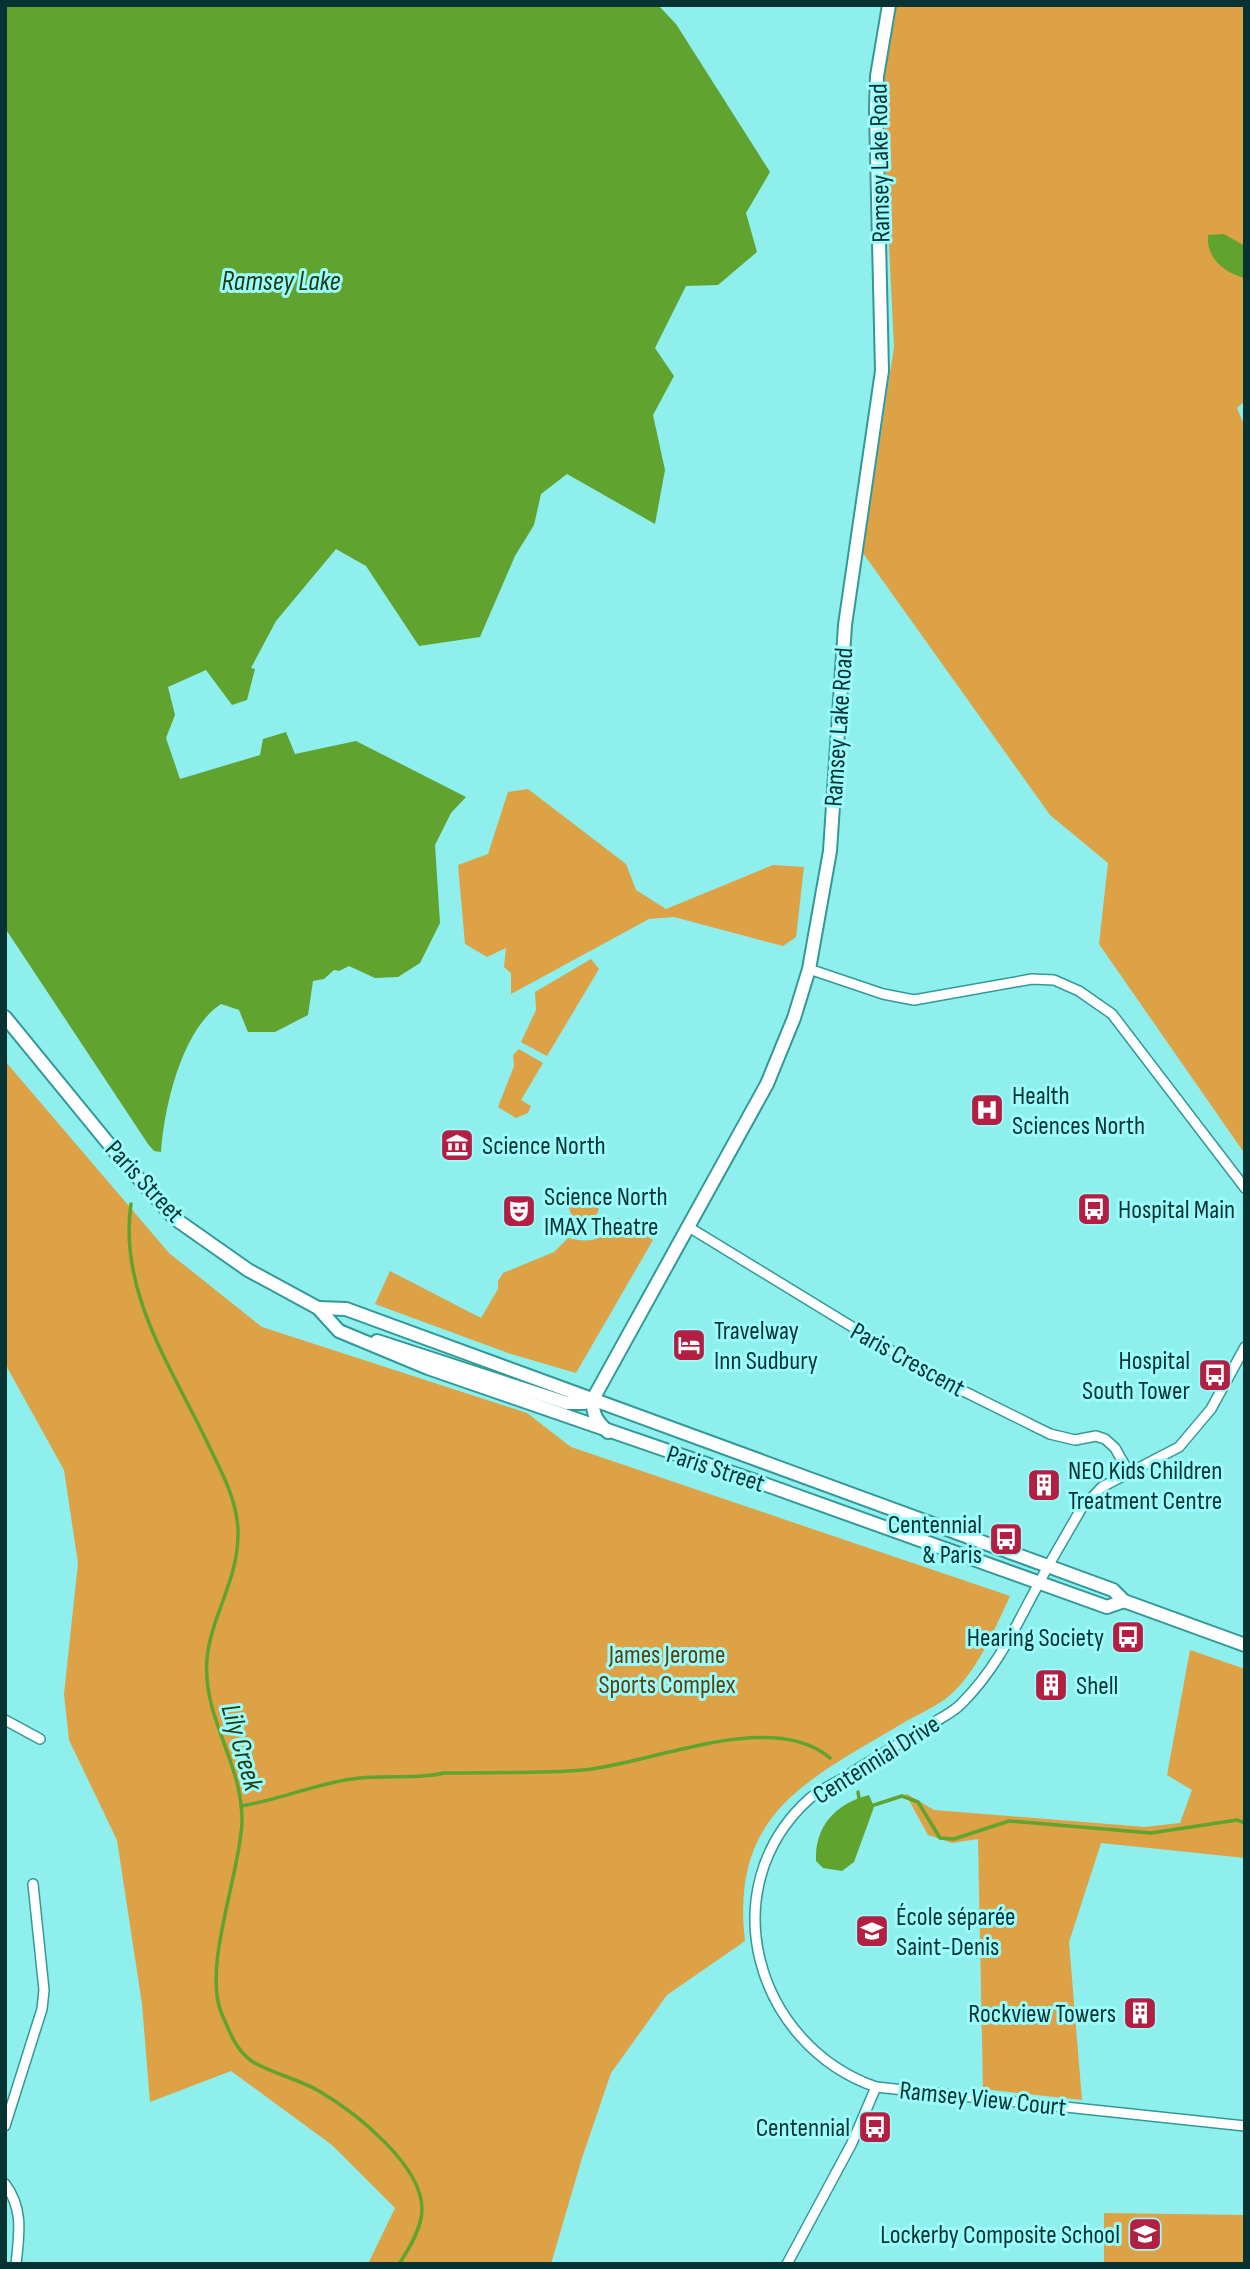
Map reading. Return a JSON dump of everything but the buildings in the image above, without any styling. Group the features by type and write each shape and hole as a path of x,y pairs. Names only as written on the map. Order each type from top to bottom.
{"main road":[{"name":"Ramsey Lake Road","path":"593,1399 767,1084 794,1018 809,969 830,851 845,625 882,371 876,110 877,76 888,5"},
{"name":"Paris Street","path":"5,1017 117,1154 174,1218 248,1270 318,1308 339,1331 407,1361 608,1432 764,1483 1107,1607 1124,1601"},
{"name":"Paris Street","path":"318,1308 346,1309 1113,1590 1124,1601 1245,1645"},
{"path":"339,1331 567,1403 584,1404 593,1399"},
{"path":"593,1399 592,1410 596,1420 608,1432"}],"street":[{"path":"809,969 883,994 914,1000 1032,979 1054,981 1079,991 1112,1014 1245,1188"},
{"name":"Paris Crescent","path":"687,1226 931,1376 1050,1434 1075,1440 1096,1436 1105,1440 1115,1448 1128,1471"},
{"path":"1048,1566 1081,1509 1102,1488 1128,1471 1159,1459 1179,1447 1193,1433 1211,1409 1245,1347"},
{"name":"Centennial Drive","path":"876,2087 837,2068 792,2027 774,1998 761,1972 755,1943 754,1910 761,1879 773,1847 810,1799 960,1707 992,1672 1048,1566"},
{"path":"5,1720 40,1739"},
{"path":"5,2126 42,2009 44,1990 33,1884"},
{"name":"Ramsey View Court","path":"787,2264 852,2143 876,2087 1245,2126"},
{"path":"5,2184 13,2194 20,2215 16,2264"}],"green space":[{"path":"896,5 1245,5 1245,401 1237,408 1245,427 1245,1154 1099,944 1108,863 1050,815 863,553 894,347 885,163 885,55"},
{"path":"528,789 626,864 636,890 666,909 773,865 804,867 796,937 783,946 674,917 649,919 511,994 511,973 504,967 506,948 487,957 465,944 458,865 488,854 508,792"},
{"path":"591,959 599,969 547,1056 521,1042 536,1010 535,992"},
{"path":"519,1049 543,1063 521,1100 531,1106 528,1113 516,1118 498,1107 514,1066 513,1055"},
{"name":"James Jerome Sports Complex","path":"5,1061 169,1253 262,1327 527,1413 571,1447 1010,1596 977,1662 949,1696 807,1783 783,1805 763,1830 750,1861 744,1897 745,1941 667,1995 611,2073 582,2158 551,2264 368,2264 395,2208 332,2145 231,2071 150,2102 142,2004 117,1840 69,1740 64,1694 78,1563 64,1470 5,1359"},
{"path":"584,1191 595,1195 599,1206 595,1217 584,1221 573,1217 569,1206 573,1195"},
{"path":"618,1218 653,1240 576,1373 511,1354 375,1304 390,1271 481,1318 498,1289 498,1281 503,1273 554,1252 568,1238 591,1240 603,1236"},
{"path":"1190,1650 1245,1669 1245,1858 1101,1843 1069,1942 1082,2100 983,2089 978,1839 952,1843 928,1835 905,1793 934,1810 1145,1827 1180,1823 1192,1790 1167,1775"},
{"path":"1104,2213 1245,2215 1245,2264 1104,2264"}],"water":[{"name":"Ramsey Lake","path":"5,5 658,5 676,24 770,172 746,213 757,252 718,285 686,286 655,348 674,376 653,415 665,470 655,524 567,474 541,494 534,525 515,556 480,637 419,646 366,566 336,549 276,621 251,668 255,669 247,700 232,705 206,670 168,687 175,715 166,738 180,779 260,755 263,739 286,732 295,754 356,741 466,797 451,813 435,845 440,923 420,963 398,977 375,978 349,966 339,971 334,970 324,979 313,981 308,1015 275,1032 248,1032 239,1010 221,1004 207,1016 196,1031 177,1070 166,1113 161,1152 154,1151 148,1144 5,928"},
{"path":"1224,234 1245,246 1245,278 1224,268 1210,251 1208,235"},
{"path":"869,1795 874,1807 854,1862 842,1871 823,1868 816,1861 816,1849 823,1827 837,1810"}],"waterway":[{"name":"Lily Creek","path":"131,1204 129,1237 140,1299 165,1359 224,1477 237,1520 234,1565 214,1627 207,1659 210,1701 236,1780 241,1800 242,1822 216,1970 221,2012 233,2039 253,2062 334,2100 384,2141 399,2158 419,2192 422,2209 417,2231 399,2264"},
{"path":"241,1806 352,1779 444,1773 583,1770 745,1738 777,1738 806,1744 830,1758"},
{"path":"858,1792 859,1798"},
{"path":"874,1805 902,1796 918,1802 940,1838 954,1839 1009,1821 1151,1833 1237,1820 1245,1823"}],"place":[{"name":"Health Sciences North","path":"987,1110"},
{"name":"Science North","path":"457,1145"},
{"name":"Hospital Main","path":"1094,1209"},
{"name":"Science North IMAX Theatre","path":"519,1211"},
{"name":"Travelway Inn Sudbury","path":"689,1345"},
{"name":"Hospital South Tower","path":"1215,1375"},
{"name":"NEO Kids Children Treatment Centre","path":"1044,1485"},
{"name":"Centennial & Paris","path":"1006,1539"},
{"name":"Hearing Society","path":"1128,1637"},
{"name":"Shell","path":"1051,1685"},
{"name":"École séparée Saint-Denis","path":"872,1931"},
{"name":"Rockview Towers","path":"1140,2013"},
{"name":"Centennial","path":"875,2127"},
{"name":"Lockerby Composite School","path":"1145,2234"}]}
